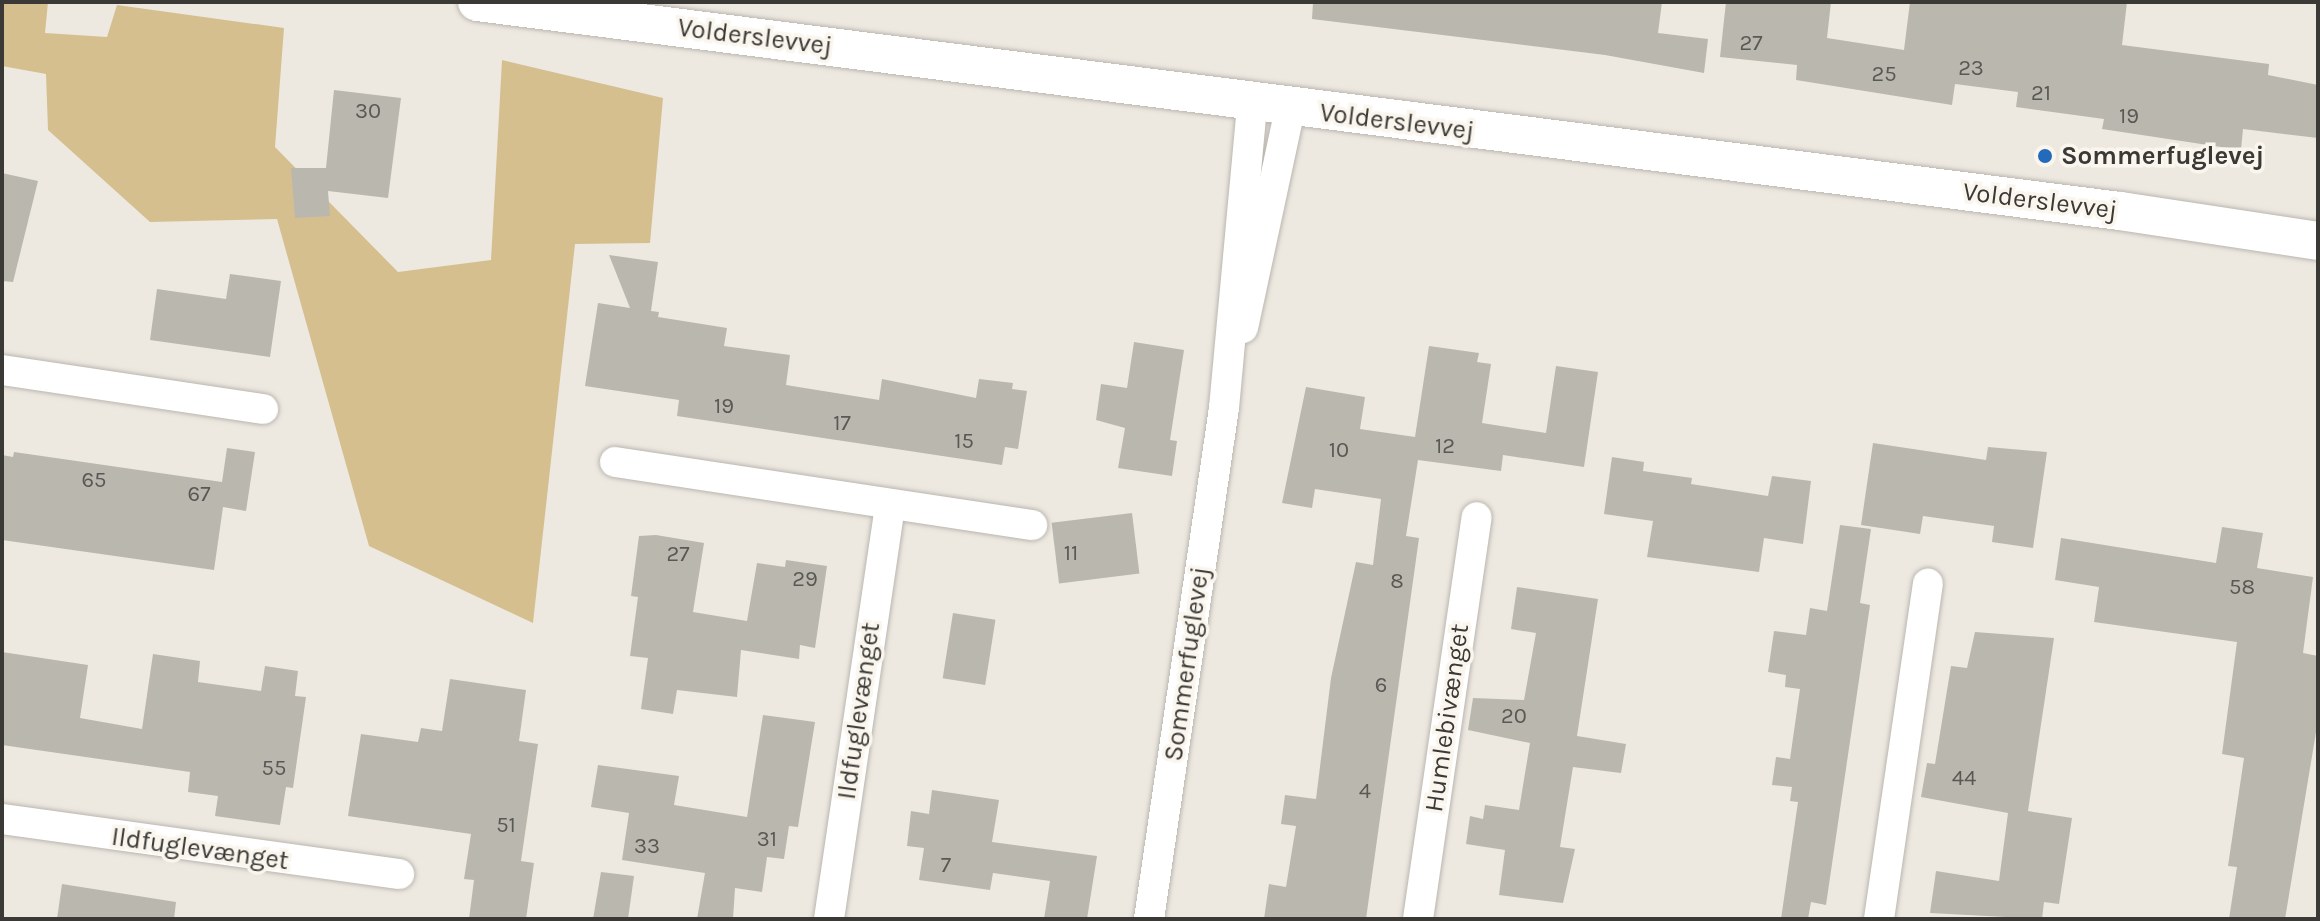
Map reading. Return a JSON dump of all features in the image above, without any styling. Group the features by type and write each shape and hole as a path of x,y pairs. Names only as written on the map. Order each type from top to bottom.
{"street":[{"name":"Volderslevvej","path":"477,2 1290,109 2120,211 2318,241"},
{"name":"Sommerfuglevej","path":"1149,919 1224,408 1252,104"},
{"name":"Sommerfuglevej","path":"1224,408 1263,247 1290,109"},
{"path":"2,370 263,409"},
{"path":"615,462 1032,525"},
{"name":"Ildfuglevænget","path":"829,919 890,504"},
{"name":"Humlebivænget","path":"1418,919 1477,517"},
{"path":"1879,919 1928,584"},
{"name":"Ildfuglevænget","path":"2,819 399,874"}],"shaded area":[{"path":"2,2 48,2 45,33 107,37 117,5 284,28 275,147 398,272 491,260 502,60 663,98 650,243 575,244 533,623 369,546 277,219 150,222 48,130 46,74 2,66"}],"building":[{"path":"1313,2 1662,2 1658,33 1708,39 1704,73 1605,55 1312,19"},
{"path":"1726,2 1831,2 1827,38 1904,50 1910,2 2127,2 2122,45 2269,64 2268,75 2318,85 2318,138 2243,129 2241,150 2102,129 2104,119 2016,107 2018,92 1955,84 1952,105 1796,80 1797,65 1720,57"},
{"path":"334,90 401,98 388,198 328,191 330,216 295,218 291,168 326,168"},
{"path":"2,173 38,181 13,282 2,281"},
{"path":"609,255 658,262 651,311 659,312 658,317 727,328 724,346 790,355 786,385 879,400 882,379 976,398 979,379 1013,383 1012,389 1027,391 1018,449 1005,447 1002,465 677,416 679,400 585,386 598,303 630,308"},
{"path":"230,274 281,281 270,357 150,340 157,289 226,299"},
{"path":"1134,342 1184,350 1170,440 1177,441 1172,476 1118,468 1125,428 1096,420 1101,384 1127,388"},
{"path":"1429,346 1479,353 1477,362 1491,364 1482,423 1546,433 1556,366 1598,372 1584,467 1503,455 1501,471 1418,460 1406,536 1419,538 1366,919 1264,919 1269,884 1286,887 1296,826 1281,824 1285,795 1316,799 1331,678 1356,562 1373,565 1381,499 1315,489 1312,508 1282,503 1306,387 1365,397 1360,429 1415,437"},
{"path":"1873,443 1986,460 1988,447 2047,452 2033,548 1992,542 1994,526 1923,516 1920,534 1861,525"},
{"path":"227,448 255,452 246,511 223,507 214,570 2,540 2,455 13,457 14,452 222,482"},
{"path":"1612,457 1644,462 1643,471 1692,478 1691,484 1768,496 1772,476 1811,481 1803,544 1764,538 1759,572 1647,557 1653,521 1604,514"},
{"path":"1132,513 1139,574 1059,583 1052,523"},
{"path":"1840,525 1871,529 1860,603 1870,605 1826,905 1811,902 1808,919 1781,919 1798,802 1790,801 1792,787 1772,785 1776,757 1790,759 1800,689 1785,687 1786,675 1768,672 1774,631 1806,635 1810,608 1827,611"},
{"path":"2222,527 2263,533 2257,568 2313,577 2303,653 2318,656 2318,720 2285,919 2229,919 2237,867 2228,866 2244,758 2222,754 2237,642 2094,622 2099,587 2055,580 2061,538 2216,563"},
{"path":"656,535 704,543 693,612 747,621 757,563 785,567 786,560 827,566 815,648 800,645 799,659 741,650 737,697 677,690 673,714 641,709 648,658 630,656 638,597 631,596 639,536"},
{"path":"1517,587 1598,599 1577,736 1626,744 1621,773 1573,767 1560,847 1575,849 1563,903 1499,895 1505,850 1466,844 1470,816 1483,819 1485,805 1519,810 1530,743 1468,730 1473,698 1524,700 1536,633 1511,629"},
{"path":"953,613 995,620 985,685 943,678"},
{"path":"1975,632 2054,638 2028,811 2072,818 2059,904 2044,902 2042,919 1930,913 1936,871 1999,881 2008,813 1921,797 1927,763 1935,764 1951,666 1967,668"},
{"path":"2,652 88,665 80,718 142,729 153,654 200,661 198,682 261,691 265,666 298,671 295,696 306,697 293,788 286,787 280,825 215,816 218,796 188,792 190,772 2,745"},
{"path":"450,679 526,690 519,741 538,744 521,861 534,863 526,919 469,919 474,880 464,879 471,834 348,816 361,734 418,742 421,728 442,731"},
{"path":"763,715 815,722 798,827 789,826 784,859 767,857 762,892 735,888 733,919 697,919 705,873 622,860 629,813 591,807 598,765 679,776 674,805 747,817"},
{"path":"932,790 999,800 992,842 1097,856 1087,919 1044,919 1050,881 993,873 990,890 919,880 924,848 907,846 911,811 929,814"},
{"path":"601,872 634,876 628,919 593,919"},
{"path":"62,884 176,902 174,919 57,919"}],"place":[{"name":"Sommerfuglevej","path":"2045,156"}]}
